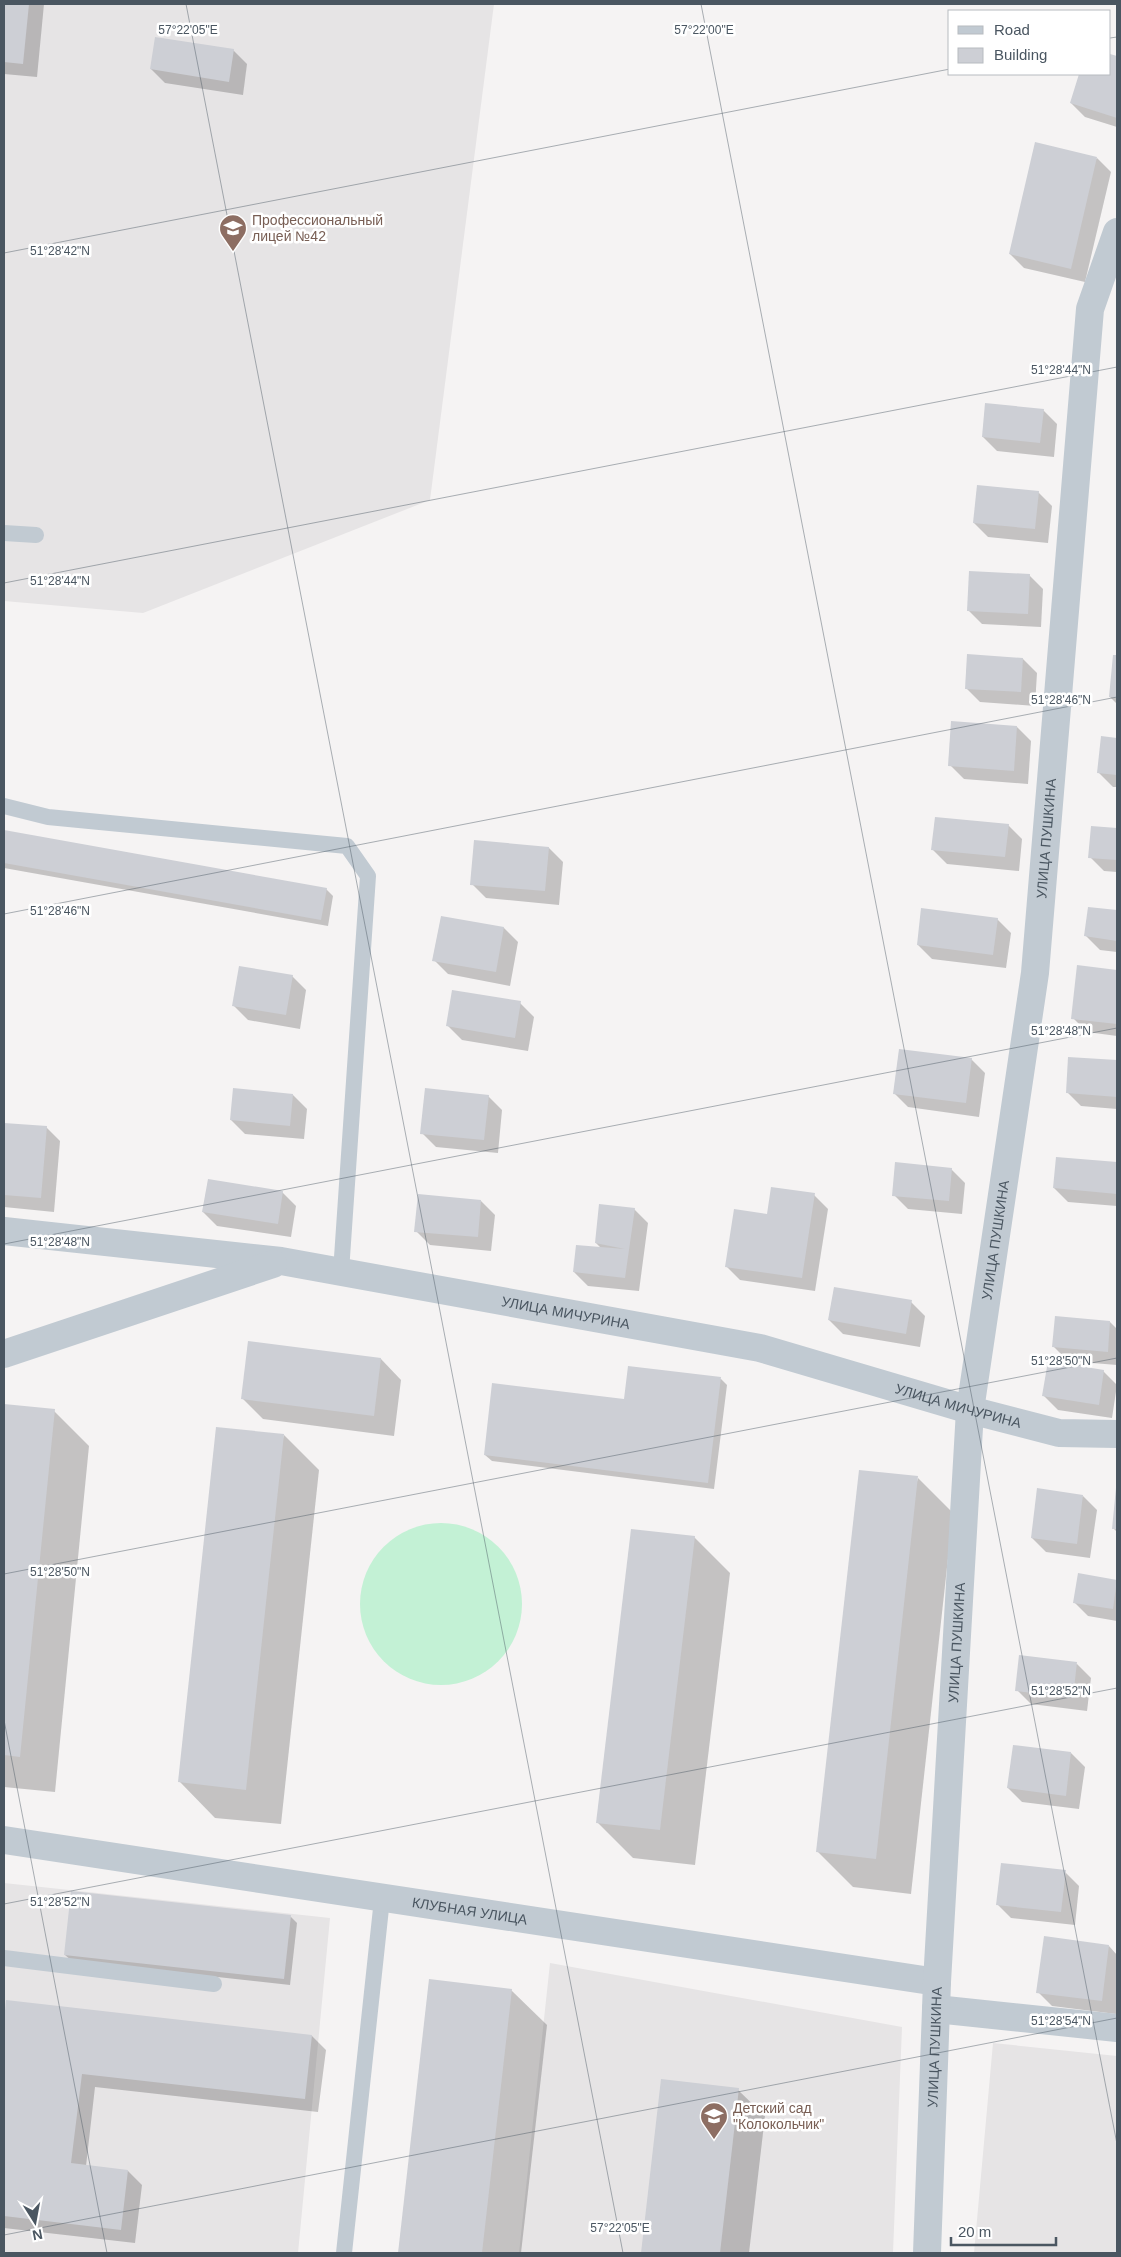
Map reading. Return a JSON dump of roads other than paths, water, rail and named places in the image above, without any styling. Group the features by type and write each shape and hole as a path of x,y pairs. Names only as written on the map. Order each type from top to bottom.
{"street":[{"name":"УЛИЦА ПУШКИНА","path":"927,2253 936,1995 970,1410 1035,973 1090,309 1117,232"},
{"name":"УЛИЦА МИЧУРИНА","path":"4,1231 281,1261 760,1348 970,1410 1059,1433 1117,1434"},
{"path":"4,1354 281,1261"},
{"name":"КЛУБНАЯ УЛИЦА","path":"4,1840 382,1899 1117,2028"}],"lane":[{"path":"4,533 36,535"},
{"path":"4,806 48,818 347,846 368,876 341,1272"},
{"path":"344,2253 382,1899"},
{"path":"4,1958 214,1984"}],"place":[{"name":"Профессиональный лицей №42","path":"233,252"},
{"name":"Детский сад \"Колокольчик\"","path":"714,2140"}]}
